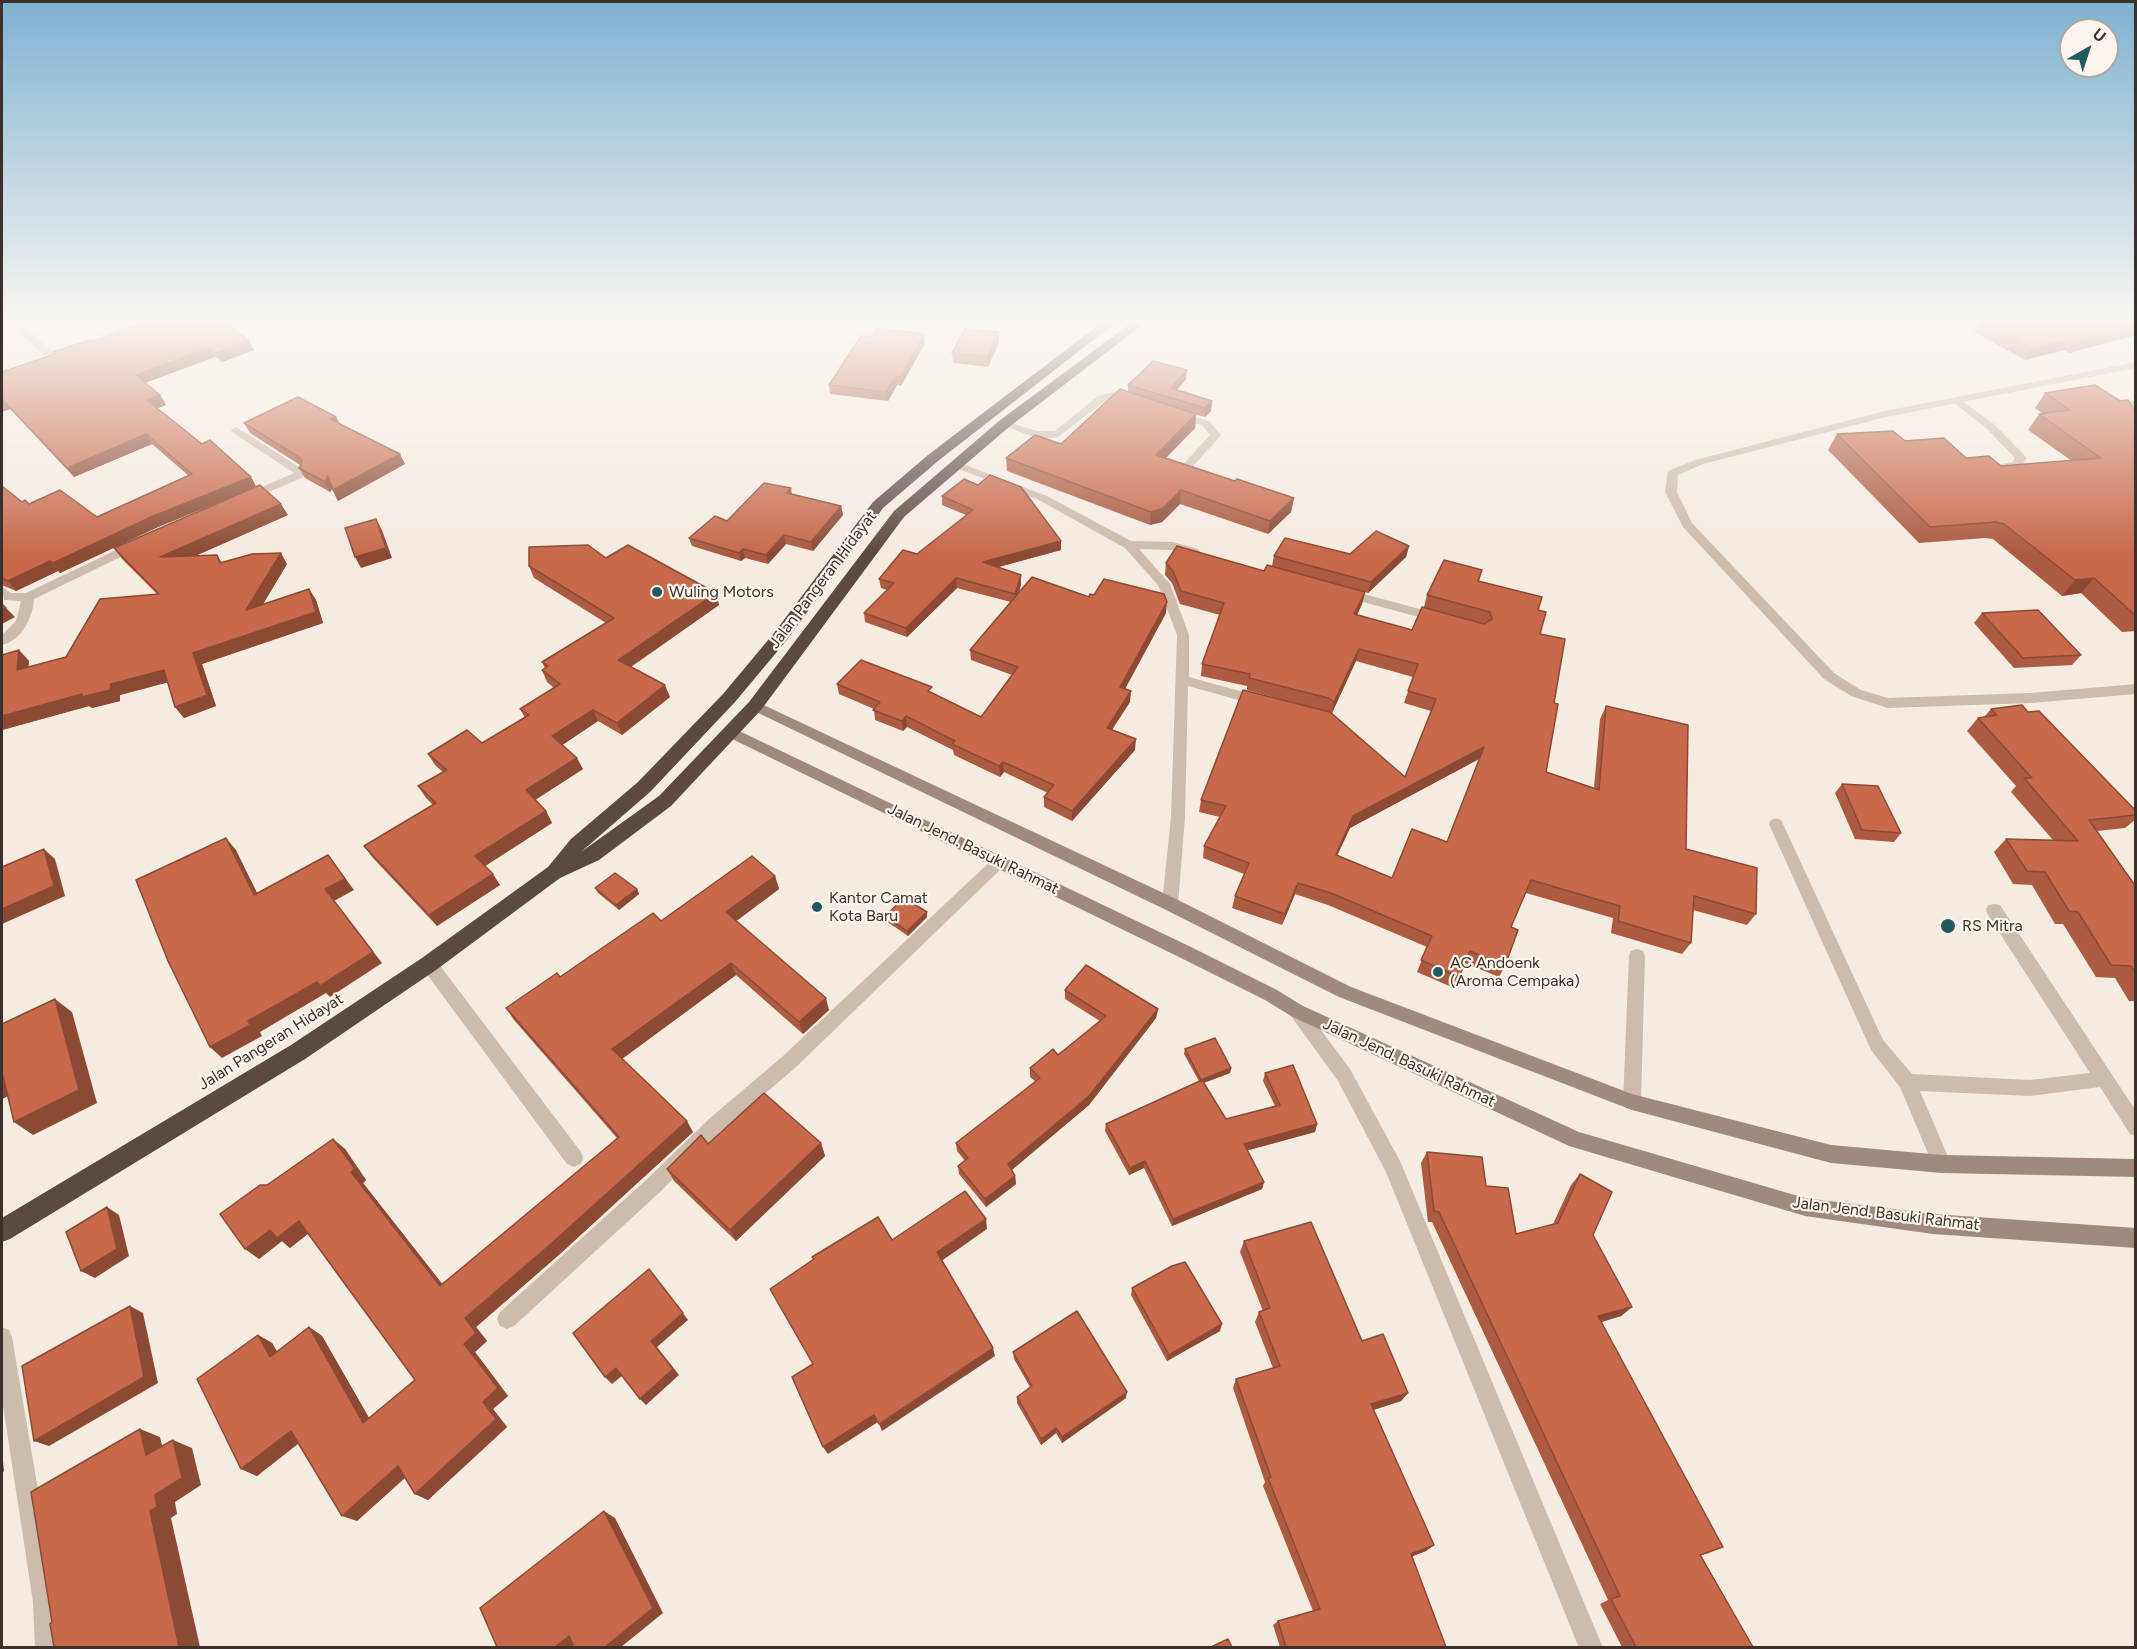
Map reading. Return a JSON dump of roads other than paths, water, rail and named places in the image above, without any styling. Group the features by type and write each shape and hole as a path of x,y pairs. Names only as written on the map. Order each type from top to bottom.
{"highway":[{"name":"Jalan Pangeran Hidayat","path":"554,873 577,844 644,788 729,698 780,637 878,505 933,458 1009,400"},
{"name":"Jalan Pangeran Hidayat","path":"2,1231 298,1052 429,964 554,873 592,855 665,801 755,706 900,514 955,464 1036,400"},
{"path":"729,698 755,706"},
{"path":"705,724 731,732"}],"main road":[{"name":"Jalan Jend. Basuki Rahmat","path":"755,706 1170,904 1345,992 1632,1102 1831,1154 1942,1164 2136,1168"},
{"name":"Jalan Jend. Basuki Rahmat","path":"731,732 1207,962 1271,994 1298,1011 1576,1140 1805,1207 1934,1224 2136,1238"}],"street":[{"path":"1004,424 1044,436 1052,436 1058,434 1102,400"},
{"path":"1129,400 1145,405"},
{"path":"2000,467 2016,465 2021,458 1991,427 1957,400 1885,414 1699,462 1672,473 1671,492 1688,524 1829,676 1856,693 1888,703 2031,698 2136,689"},
{"path":"2136,403 2130,404 2121,412 2136,434"},
{"path":"1166,411 1208,424 1216,435 1185,469"},
{"path":"236,430 300,472 298,476 236,502"},
{"path":"955,464 1043,498 1129,545 1164,584 1183,635 1178,817 1170,904"},
{"path":"2,591 8,597 28,597 142,542"},
{"path":"1129,545 1173,546 1207,555"},
{"path":"1332,590 1446,621"},
{"path":"2,641 21,625 28,609 28,597"},
{"path":"1182,680 1270,703"},
{"path":"1776,824 1876,1045 1907,1082 1942,1164"},
{"path":"507,1319 654,1186 715,1125 789,1062 999,862"},
{"path":"1995,910 2136,1128"},
{"path":"1632,1102 1637,956"},
{"path":"429,964 574,1158"},
{"path":"1298,1011 1344,1075 1393,1167 1590,1647"},
{"path":"1907,1082 2030,1088 2103,1079"},
{"path":"2,1337 45,1602 47,1647"}],"place":[{"name":"Wuling Motors","path":"657,592"},
{"name":"Kantor Camat Kota Baru","path":"817,907"},
{"name":"RS Mitra","path":"1948,926"},
{"name":"AC Andoenk (Aroma Cempaka)","path":"1438,972"}]}
